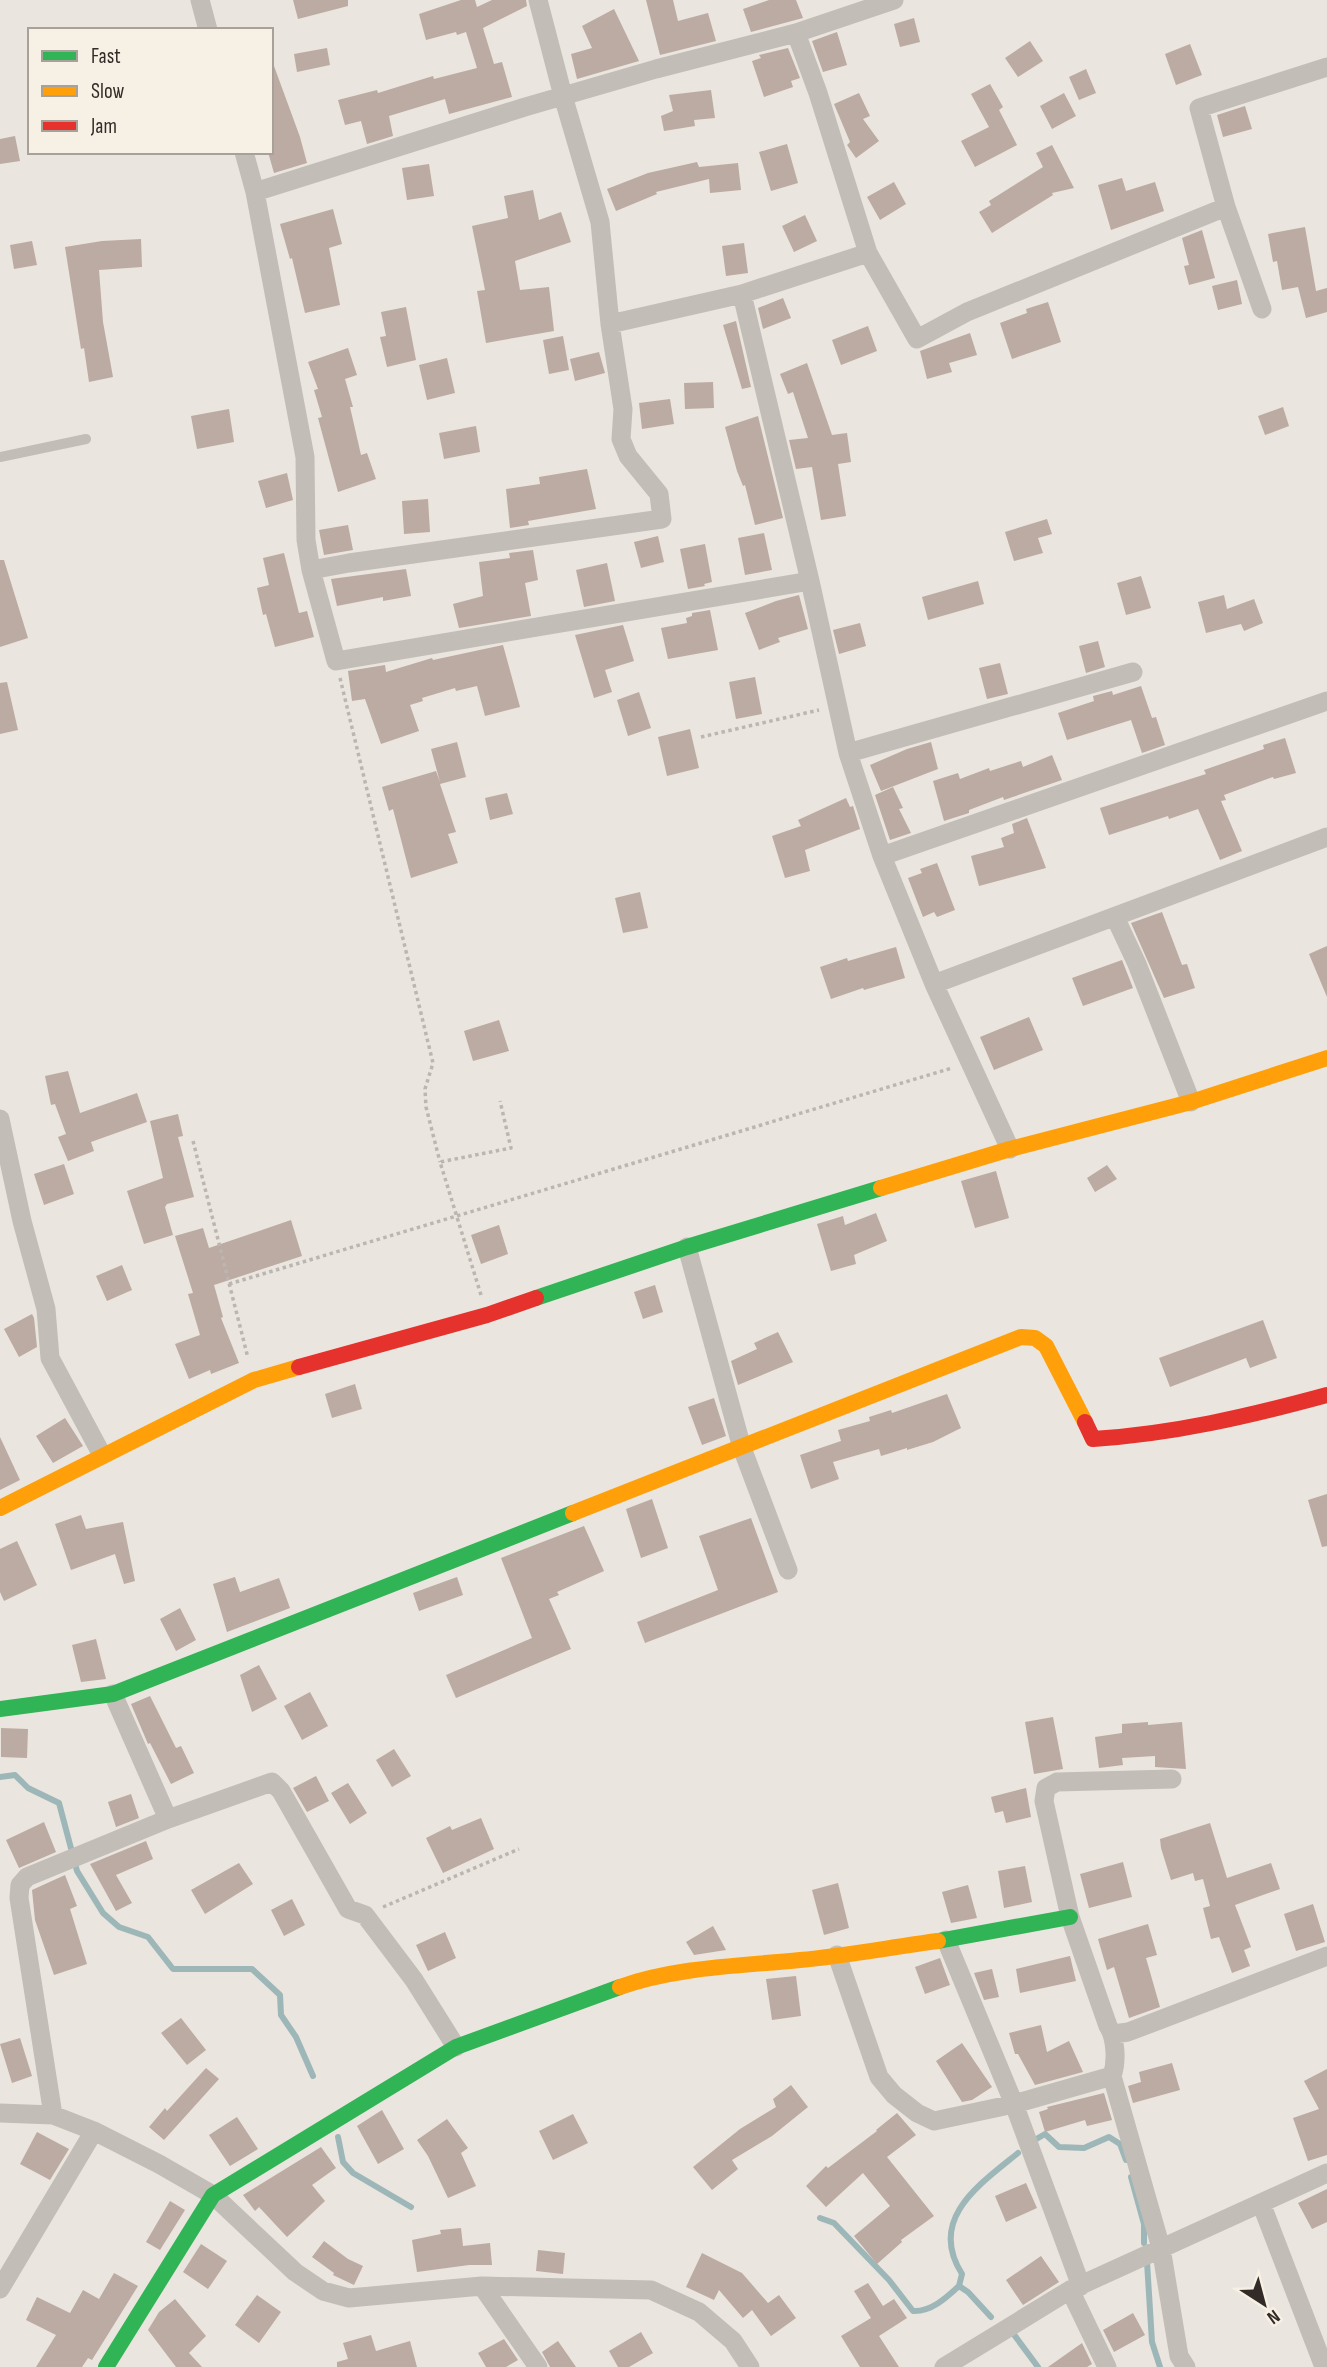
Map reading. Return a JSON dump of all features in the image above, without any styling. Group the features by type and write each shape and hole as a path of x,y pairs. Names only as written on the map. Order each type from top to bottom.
{"street":[{"path":"200,0 207,28"},
{"path":"311,570 662,519 659,494 628,456 621,439 623,409 610,324 600,222 538,0"},
{"path":"255,192 563,96 796,33 894,0"},
{"path":"796,33 818,93 868,253 918,339 967,312 1226,207"},
{"path":"1262,309 1226,207 1199,108 1327,67"},
{"path":"245,154 255,192 305,457 306,540 311,570 335,660 810,581"},
{"path":"610,324 742,294 868,253"},
{"path":"742,294 848,753 882,856 934,984 1010,1149"},
{"path":"848,753 1133,672"},
{"path":"882,856 1327,701"},
{"path":"934,984 1327,837"},
{"path":"1115,916 1138,964 1142,981 1159,1017 1191,1102"},
{"path":"0,1508 254,1380 487,1315 687,1247 1010,1149 1191,1102 1327,1058"},
{"path":"0,1119 22,1221 46,1309 50,1358 102,1455"},
{"path":"687,1247 742,1448 788,1570"},
{"path":"0,1709 113,1694 1021,1337 1033,1337 1046,1346 1093,1439 1141,1436 1246,1417 1327,1395"},
{"path":"113,1694 167,1819"},
{"path":"1172,1779 1057,1782 1046,1788 1044,1801 1070,1917 1108,2026 1114,2035 1115,2068 1112,2076 1161,2248 1179,2356 1186,2367"},
{"path":"53,2115 19,1898 20,1885 27,1877 86,1851 272,1782 281,1791 348,1909 365,1915 414,1980 456,2047"},
{"path":"106,2367 213,2194 456,2047 634,1982 716,1967 837,1955 946,1940 1070,1917"},
{"path":"946,1940 1014,2104 1075,2288 1107,2367"},
{"path":"837,1955 878,2077 916,2113 934,2121 1014,2104 1112,2076"},
{"path":"1114,2035 1327,1956"},
{"path":"0,2113 53,2115 94,2131 213,2194 295,2272 323,2291 349,2298 482,2286 651,2290 699,2312 733,2341 750,2367"},
{"path":"0,2289 94,2131"},
{"path":"944,2367 1075,2288 1327,2173"},
{"path":"1261,2203 1324,2367"},
{"path":"482,2286 538,2367"}],"lane":[{"path":"0,457 86,439"}],"path":[{"path":"335,660 433,1063 425,1089 426,1107 487,1315"},
{"path":"701,737 838,705"},
{"path":"229,1284 970,1063"},
{"path":"440,1162 512,1149 500,1101"},
{"path":"193,1141 254,1380"},
{"path":"365,1915 519,1849"}],"building":[{"path":"293,0 348,0 348,6 298,19"},
{"path":"461,0 475,0 477,7 492,0 526,0 527,6 483,28 494,64 502,62 512,97 449,114 445,99 389,116 393,136 367,144 361,121 345,125 338,100 377,90 378,93 433,76 434,79 477,68 466,32 426,40 419,14"},
{"path":"646,0 673,0 678,21 708,13 716,41 660,55"},
{"path":"769,0 796,0 803,18 751,32 743,9"},
{"path":"614,9 639,61 577,79 571,54 592,48 582,26"},
{"path":"914,18 920,42 900,47 894,24"},
{"path":"837,32 847,65 823,72 812,41"},
{"path":"1030,41 1043,61 1018,77 1005,58"},
{"path":"1190,44 1202,75 1176,85 1165,54"},
{"path":"327,48 330,65 297,72 294,54"},
{"path":"788,48 800,78 791,81 793,87 764,97 752,61 761,58 759,55"},
{"path":"273,66 307,163 274,173 269,154 273,154"},
{"path":"1086,69 1096,93 1079,100 1069,77"},
{"path":"990,84 1003,107 999,110 1017,145 975,167 961,141 989,127 971,94"},
{"path":"711,90 715,118 694,120 695,126 664,131 661,116 673,111 669,95"},
{"path":"859,93 870,116 863,119 879,141 856,158 847,145 850,142 834,104"},
{"path":"1064,93 1076,116 1052,129 1040,106"},
{"path":"1245,106 1252,129 1223,137 1217,115"},
{"path":"15,136 20,161 0,164 0,139"},
{"path":"787,144 798,183 771,191 759,152"},
{"path":"1052,145 1074,188 1052,193 1053,195 992,233 979,212 991,205 989,201 1043,167 1036,153"},
{"path":"697,162 699,167 738,163 741,190 710,193 709,179 656,192 657,194 616,211 607,189 648,173"},
{"path":"429,164 434,196 407,200 402,168"},
{"path":"1122,178 1126,191 1155,182 1164,211 1111,230 1098,185"},
{"path":"894,182 906,204 880,220 867,197"},
{"path":"533,190 539,220 561,212 571,242 515,261 520,290 549,287 554,331 486,343 477,291 485,290 472,226 508,218 504,196"},
{"path":"333,209 342,244 329,248 340,305 305,313 292,258 290,259 280,224"},
{"path":"805,215 817,241 794,252 782,226"},
{"path":"1305,227 1316,291 1327,288 1327,312 1306,318 1298,287 1282,290 1277,261 1273,262 1268,234"},
{"path":"1202,230 1215,278 1189,285 1184,266 1189,265 1182,238"},
{"path":"141,239 142,267 99,270 103,322 113,377 89,382 84,348 81,349 65,247"},
{"path":"32,241 37,265 14,269 10,245"},
{"path":"744,243 748,273 726,276 722,246"},
{"path":"1237,280 1242,304 1218,310 1212,286"},
{"path":"783,298 791,318 763,329 758,308"},
{"path":"1048,302 1061,342 1012,359 1000,323 1027,313 1026,309"},
{"path":"406,307 416,360 387,367 380,337 386,336 381,312"},
{"path":"736,321 751,387 742,389 723,325"},
{"path":"868,326 877,351 841,365 832,340"},
{"path":"970,333 977,355 949,363 952,372 927,379 920,351"},
{"path":"563,336 569,370 549,374 543,340"},
{"path":"348,348 357,375 345,379 353,407 350,407 361,455 367,453 376,479 338,492 318,418 322,417 314,390 318,389 308,362"},
{"path":"599,352 605,373 575,381 570,359"},
{"path":"447,358 455,393 427,400 419,365"},
{"path":"807,363 832,435 847,433 851,462 838,464 846,516 821,520 812,467 796,469 789,440 808,438 793,392 788,394 780,374"},
{"path":"713,382 714,408 685,409 684,383"},
{"path":"670,399 674,424 642,429 639,403"},
{"path":"1283,407 1289,426 1265,435 1258,416"},
{"path":"229,409 234,442 197,449 191,416"},
{"path":"758,416 783,518 755,525 745,485 743,486 737,471 725,427"},
{"path":"476,426 480,452 444,459 439,433"},
{"path":"587,469 596,509 528,521 529,525 510,528 506,489 540,484 539,477"},
{"path":"287,473 293,500 266,508 258,481"},
{"path":"428,499 430,532 404,534 402,501"},
{"path":"1047,519 1052,534 1038,538 1043,553 1014,561 1005,532"},
{"path":"348,525 353,550 324,555 319,530"},
{"path":"764,533 772,570 745,575 738,538"},
{"path":"658,536 664,562 641,568 634,542"},
{"path":"705,544 712,582 688,589 680,549"},
{"path":"533,550 538,580 525,583 531,616 459,628 453,604 483,596 479,562 510,558 509,553"},
{"path":"284,553 299,613 307,611 314,637 275,647 266,614 263,615 257,588 269,585 263,558"},
{"path":"0,560 4,560 28,638 0,647"},
{"path":"607,563 615,601 584,607 576,570"},
{"path":"406,569 411,596 383,601 383,597 337,606 331,579"},
{"path":"1141,576 1151,608 1126,615 1117,583"},
{"path":"978,581 984,604 928,620 922,597"},
{"path":"799,595 808,629 778,638 780,642 759,650 745,613"},
{"path":"1224,595 1227,609 1254,599 1263,623 1244,631 1241,624 1206,633 1198,602"},
{"path":"710,610 718,650 668,659 661,628 687,623 686,618 692,616 692,613"},
{"path":"860,623 866,646 839,654 833,630"},
{"path":"623,625 634,661 605,670 612,692 594,698 575,635"},
{"path":"1098,641 1105,667 1086,673 1079,646"},
{"path":"503,645 520,707 485,716 477,686 456,691 455,688 422,698 423,701 410,705 419,731 381,744 365,699 352,701 348,671 385,665 386,672 432,658 433,660"},
{"path":"1000,663 1008,694 987,699 979,668"},
{"path":"755,677 762,714 736,719 729,682"},
{"path":"7,682 18,730 0,734 0,683"},
{"path":"1141,686 1152,718 1156,717 1165,745 1142,753 1131,720 1067,740 1058,713 1094,701 1093,696 1112,691 1113,695"},
{"path":"639,692 651,728 628,736 617,700"},
{"path":"690,729 699,768 667,776 658,737"},
{"path":"1285,738 1296,773 1274,779 1273,777 1224,795 1226,800 1221,801 1242,851 1220,860 1198,809 1109,835 1100,808 1206,774 1204,770 1264,749 1263,745"},
{"path":"457,742 466,777 440,784 456,832 448,834 458,863 411,878 393,809 389,811 382,787 436,771 440,782 431,749"},
{"path":"931,742 938,769 881,791 870,765"},
{"path":"1052,755 1062,780 1004,800 1003,797 944,821 933,781 958,773 960,779 989,768 990,771 1021,761 1023,767"},
{"path":"893,787 903,808 899,809 911,833 890,840 875,795"},
{"path":"507,793 513,814 490,820 485,798"},
{"path":"846,798 850,807 853,806 860,829 805,850 810,871 785,878 772,836 801,826 798,820"},
{"path":"1027,818 1046,868 979,886 971,856 1004,847 1001,838 1014,833 1012,824"},
{"path":"937,863 955,910 937,917 934,912 923,917 908,878 922,873 920,869"},
{"path":"640,892 648,928 623,933 615,898"},
{"path":"1162,912 1182,965 1187,964 1195,988 1164,998 1131,923"},
{"path":"1327,946 1327,997 1309,954"},
{"path":"896,947 905,978 831,999 820,967"},
{"path":"1122,960 1133,988 1083,1006 1072,978"},
{"path":"1029,1017 1043,1050 994,1070 980,1037"},
{"path":"499,1020 509,1051 473,1061 464,1031"},
{"path":"68,1071 80,1113 137,1093 147,1122 91,1142 94,1151 68,1161 58,1137 66,1134 55,1104 51,1105 45,1076"},
{"path":"178,1114 183,1136 178,1137 194,1197 167,1204 165,1207 173,1235 144,1244 127,1191 163,1178 150,1121"},
{"path":"64,1164 74,1194 44,1205 34,1174"},
{"path":"1107,1165 1117,1179 1095,1192 1087,1178"},
{"path":"996,1171 1009,1218 975,1228 961,1181"},
{"path":"876,1213 887,1241 854,1255 856,1264 831,1271 817,1224 843,1216 845,1225"},
{"path":"291,1220 302,1256 214,1285 223,1317 221,1318 239,1363 211,1374 210,1370 189,1379 175,1344 200,1335 188,1294 193,1293 175,1236 203,1228 209,1248"},
{"path":"499,1225 508,1254 481,1264 471,1235"},
{"path":"122,1265 132,1290 107,1301 96,1276"},
{"path":"655,1285 663,1312 643,1319 634,1292"},
{"path":"32,1314 37,1347 19,1357 4,1329"},
{"path":"1263,1320 1277,1358 1250,1368 1246,1358 1170,1387 1159,1358"},
{"path":"778,1332 793,1362 738,1385 731,1361 757,1349 754,1343"},
{"path":"355,1384 362,1409 332,1418 325,1394"},
{"path":"947,1394 961,1428 933,1442 907,1450 881,1456 879,1449 833,1462 839,1479 811,1489 800,1455 841,1441 838,1430 870,1421 869,1417 891,1410 892,1413"},
{"path":"714,1398 726,1436 702,1445 688,1407"},
{"path":"65,1418 83,1446 53,1463 36,1436"},
{"path":"0,1437 20,1480 0,1490"},
{"path":"1327,1494 1327,1546 1322,1547 1308,1500"},
{"path":"652,1499 668,1548 641,1558 626,1509"},
{"path":"81,1515 86,1529 123,1522 135,1581 124,1584 115,1554 71,1570 55,1524"},
{"path":"751,1518 778,1592 645,1643 637,1622 718,1590 699,1536"},
{"path":"584,1526 604,1571 557,1592 559,1595 549,1599 571,1649 456,1698 446,1675 532,1638 501,1558"},
{"path":"17,1541 37,1585 4,1601 0,1592 0,1549"},
{"path":"235,1577 240,1592 279,1578 290,1608 227,1632 213,1584"},
{"path":"457,1577 463,1595 419,1611 413,1593"},
{"path":"180,1608 196,1640 176,1651 160,1619"},
{"path":"96,1639 106,1679 81,1682 72,1645"},
{"path":"259,1665 277,1699 252,1712 240,1675"},
{"path":"310,1692 328,1726 302,1740 284,1706"},
{"path":"150,1696 176,1748 181,1746 194,1773 171,1784 150,1743 148,1744 131,1704"},
{"path":"1053,1717 1063,1769 1034,1774 1025,1722"},
{"path":"1148,1722 1148,1725 1182,1722 1186,1769 1155,1767 1155,1756 1122,1758 1123,1765 1099,1768 1095,1737 1122,1733 1122,1724"},
{"path":"1,1728 28,1729 27,1758 1,1757"},
{"path":"394,1749 411,1776 392,1787 376,1760"},
{"path":"316,1776 329,1801 307,1812 293,1788"},
{"path":"348,1783 367,1813 350,1824 331,1793"},
{"path":"1026,1788 1031,1817 1006,1823 1003,1811 995,1813 991,1797"},
{"path":"131,1794 139,1818 116,1827 108,1802"},
{"path":"481,1818 494,1849 443,1873 426,1838 450,1826 452,1830"},
{"path":"44,1822 56,1852 19,1868 6,1840"},
{"path":"1210,1823 1227,1878 1271,1863 1280,1889 1235,1905 1251,1947 1244,1950 1250,1966 1232,1973 1219,1937 1211,1939 1203,1908 1210,1906 1203,1879 1195,1881 1193,1873 1171,1880 1161,1848 1160,1839"},
{"path":"146,1841 153,1859 116,1875 132,1903 116,1911 90,1864"},
{"path":"1123,1862 1132,1897 1089,1908 1080,1874"},
{"path":"239,1863 253,1884 205,1914 191,1890"},
{"path":"1025,1866 1032,1902 1004,1908 998,1871"},
{"path":"65,1875 77,1906 70,1909 87,1964 54,1975 35,1920 32,1890"},
{"path":"838,1883 849,1928 824,1935 812,1890"},
{"path":"968,1885 977,1918 951,1923 942,1892"},
{"path":"292,1899 305,1925 284,1936 271,1910"},
{"path":"1313,1904 1325,1942 1296,1951 1284,1914"},
{"path":"1148,1924 1157,1955 1146,1958 1160,2007 1129,2018 1114,1967 1107,1970 1098,1939"},
{"path":"713,1926 726,1950 694,1955 686,1942"},
{"path":"445,1932 456,1958 428,1971 416,1945"},
{"path":"1070,1956 1076,1981 1020,1993 1016,1969"},
{"path":"940,1958 950,1985 925,1994 915,1967"},
{"path":"992,1969 999,1997 984,2000 974,1973"},
{"path":"796,1976 801,2016 772,2020 766,1979"},
{"path":"181,2018 206,2050 187,2065 161,2033"},
{"path":"1041,2025 1047,2052 1069,2041 1083,2072 1035,2085 1018,2054 1015,2054 1009,2033"},
{"path":"20,2038 32,2076 12,2083 0,2044"},
{"path":"962,2043 992,2087 972,2100 962,2102 936,2061"},
{"path":"1172,2063 1180,2090 1133,2103 1128,2086 1141,2082 1139,2072"},
{"path":"206,2068 219,2079 164,2140 149,2127"},
{"path":"1327,2069 1327,2155 1308,2161 1293,2118 1319,2109 1304,2081"},
{"path":"791,2085 808,2107 772,2136 732,2160 738,2169 712,2190 693,2167 740,2129 776,2107 773,2099"},
{"path":"1104,2093 1112,2120 1087,2126 1085,2120 1045,2132 1039,2112 1048,2109 1047,2107"},
{"path":"382,2110 404,2149 378,2164 357,2126"},
{"path":"897,2113 916,2135 887,2157 934,2216 901,2240 902,2242 877,2264 854,2236 890,2206 863,2173 826,2207 806,2186 826,2166 828,2168"},
{"path":"573,2114 588,2143 553,2160 539,2131"},
{"path":"237,2117 258,2149 230,2166 209,2135"},
{"path":"447,2119 468,2148 461,2153 476,2186 448,2198 428,2156 417,2140"},
{"path":"37,2132 69,2149 50,2180 20,2164"},
{"path":"321,2147 336,2168 312,2185 325,2201 287,2237 259,2207 255,2211 243,2195"},
{"path":"1026,2183 1037,2208 1006,2222 995,2196"},
{"path":"1327,2189 1327,2222 1312,2229 1298,2203"},
{"path":"170,2201 185,2210 160,2250 146,2242"},
{"path":"461,2228 463,2246 490,2243 492,2265 469,2265 417,2272 412,2240 441,2234 440,2230"},
{"path":"324,2241 348,2259 363,2266 354,2285 333,2275 334,2273 312,2257"},
{"path":"201,2244 227,2261 208,2289 183,2272"},
{"path":"538,2250 565,2253 563,2274 536,2271"},
{"path":"702,2253 742,2273 768,2303 779,2295 796,2318 771,2336 752,2310 743,2318 719,2290 714,2300 686,2287"},
{"path":"1041,2256 1059,2282 1023,2305 1006,2280"},
{"path":"114,2273 138,2286 92,2360 88,2358 82,2367 36,2367 56,2335 26,2320 37,2297 70,2313 83,2290 99,2299"},
{"path":"868,2283 883,2306 894,2299 907,2318 879,2336 899,2367 860,2367 841,2336 871,2318 854,2291"},
{"path":"257,2295 281,2312 259,2343 235,2325"},
{"path":"175,2299 206,2336 189,2353 202,2367 176,2367 148,2330 159,2312"},
{"path":"1133,2313 1145,2335 1114,2352 1103,2330"},
{"path":"641,2332 653,2353 629,2367 618,2367 609,2351"},
{"path":"371,2335 376,2351 410,2341 417,2367 337,2367 337,2362 348,2359 343,2343"},
{"path":"504,2339 518,2360 506,2367 486,2367 478,2353"},
{"path":"558,2341 576,2367 550,2367 542,2352"},
{"path":"1082,2343 1092,2364 1087,2367 1048,2367"}],"waterway":[{"path":"0,1777 15,1775 28,1788 59,1803 77,1871 103,1913 119,1927 148,1937 173,1969 252,1969 280,1995 281,2015 296,2037 313,2076"},
{"path":"1033,2141 1045,2134 1059,2147 1084,2148 1109,2137 1120,2144 1126,2160"},
{"path":"338,2137 343,2162 353,2173 411,2207"},
{"path":"959,2286 962,2274 953,2254 951,2236 954,2220 974,2190 1018,2153"},
{"path":"1131,2177 1144,2224 1144,2243"},
{"path":"820,2218 834,2223 889,2280 913,2311 932,2307 959,2286 991,2317"},
{"path":"1147,2262 1152,2342 1160,2367"},
{"path":"1012,2332 1038,2367"}],"traffic: fast":[{"path":"536,1298 687,1247 881,1188"},
{"path":"0,1709 113,1694 573,1513"},
{"path":"938,1941 1070,1917"},
{"path":"106,2367 213,2195 456,2047 620,1987"}],"traffic: slow":[{"path":"881,1188 1010,1149 1191,1102 1327,1058"},
{"path":"573,1513 1021,1337 1035,1338 1046,1346 1085,1422"},
{"path":"0,1508 254,1380 299,1367"},
{"path":"620,1987 686,1971 817,1958 938,1941"}],"traffic: jam":[{"path":"299,1367 487,1315 536,1298"},
{"path":"1085,1422 1093,1439 1123,1437 1211,1423 1327,1395"}]}
